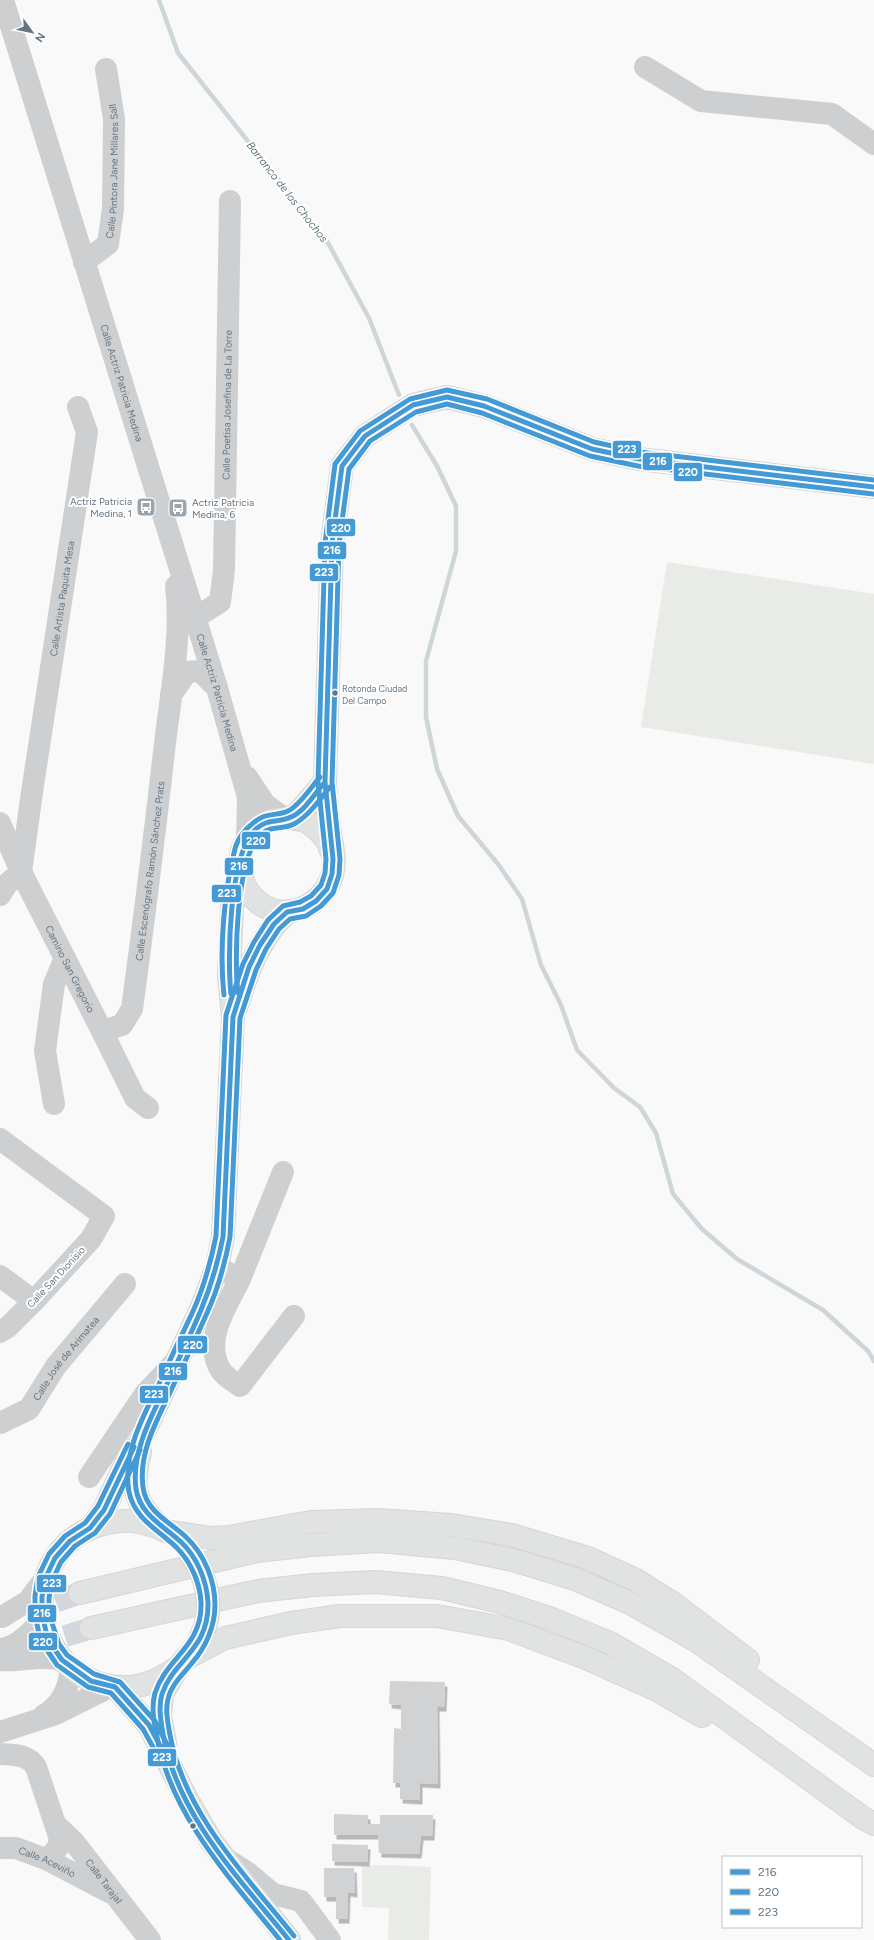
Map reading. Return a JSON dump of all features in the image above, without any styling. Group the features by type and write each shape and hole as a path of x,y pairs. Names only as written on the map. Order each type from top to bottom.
{"main road":[{"path":"240,869 243,883 251,895 274,910 287,912 303,909 316,901 327,889 332,874 333,859 325,782 332,543 342,466 365,436 413,405 447,397 484,406 592,448 639,459 874,487"},
{"path":"90,1528 104,1510 130,1454 145,1430 202,1307 217,1267 223,1237 233,1016 229,976 232,906 240,869 242,850 247,840 256,829 269,821 287,818 298,813 325,782"},
{"path":"287,818 306,822 319,831 329,843 333,859"},
{"path":"233,1016 249,967 260,945 274,924 287,912"},
{"path":"145,1430 136,1467 136,1491 140,1504 146,1514 163,1530 181,1542 195,1560 205,1581 208,1604 204,1629 196,1647 168,1682 162,1694 160,1716 169,1764"},
{"path":"868,1821 795,1784 705,1717 657,1690 586,1658 509,1629 437,1616 340,1616 291,1623 225,1638 182,1663 161,1679 138,1686 114,1687 91,1681 67,1664 52,1647 42,1617 42,1597 45,1579 55,1558 70,1541 90,1528 114,1521 139,1522 163,1530 211,1538 229,1537 311,1522 378,1520 444,1524 512,1535 588,1558 636,1580 674,1604 829,1720 874,1760"},
{"path":"80,1593 257,1551 311,1545 379,1541 455,1548 513,1560 575,1579 632,1604 682,1633 874,1765"},
{"path":"91,1628 258,1591 313,1584 375,1582 442,1588 500,1602 552,1619 610,1643 672,1679 868,1821"},
{"path":"114,1687 149,1725 191,1808 211,1841 289,1940"}],"street":[{"name":"Calle Actriz Patricia Medina","path":"3,0 8,48 84,262 217,688 248,797 247,840"},
{"path":"645,67 701,101 832,114 874,144"},
{"name":"Calle Pintora Jane Millares Sall","path":"84,262 108,244 113,209 114,119 106,69"},
{"name":"Calle Poetisa Josefina de La Torre","path":"195,618 220,602 224,570 230,201"},
{"name":"Calle Artista Paquita Mesa","path":"21,872 87,432 78,407"},
{"name":"Calle Escenógrafo Ramón Sánchez Prats","path":"102,1031 122,1025 132,1009 171,695 177,632 178,602 170,537"},
{"name":"Calle Escenógrafo Ramón Sánchez Prats","path":"171,695 187,672 200,671 217,688"},
{"name":"Calle Actriz Patricia Medina","path":"239,766 265,804 287,818"},
{"name":"Calle Artista Paquita Mesa","path":"0,810 5,814 18,810 32,792"},
{"name":"Camino San Gregorio","path":"0,823 21,872 102,1031 134,1098 148,1108"},
{"path":"0,895 7,884 21,872"},
{"path":"54,1104 45,1051 54,984 65,958"},
{"name":"Calle San Dionisio","path":"0,1139 104,1216 91,1239 34,1301 8,1327 0,1332"},
{"path":"283,1172 240,1279 215,1332 215,1356 223,1373 240,1386 294,1316"},
{"path":"217,1267 240,1279"},
{"path":"0,1276 34,1301"},
{"name":"Calle José de Arimatea","path":"0,1424 29,1408 56,1366 125,1284"},
{"path":"89,1477 145,1394 178,1359"},
{"path":"1,1617 28,1601 45,1579"},
{"path":"1,1617 14,1620 42,1617"},
{"path":"0,1649 14,1645 22,1639 42,1617"},
{"path":"0,1660 20,1660 45,1657 67,1664 69,1681 61,1700 47,1714 29,1724"},
{"path":"0,1732 29,1724 68,1709 114,1687"},
{"name":"Calle Tarajal","path":"0,1754 23,1755 32,1761 36,1767 60,1839 58,1847 48,1860"},
{"name":"Calle Tarajal","path":"56,1825 74,1842 150,1940"},
{"name":"Calle Aceviño","path":"0,1848 16,1848 48,1860 114,1894"},
{"path":"225,1859 248,1873 273,1894 301,1901 330,1940"}],"shaded area":[{"path":"667,562 874,594 874,764 641,727"},
{"path":"390,1865 431,1867 429,1940 388,1940 389,1908 362,1907 362,1866"}],"building":[{"path":"390,1681 445,1682 444,1707 437,1707 438,1784 420,1783 420,1800 400,1799 400,1783 393,1783 394,1728 401,1729 401,1705 389,1704"},
{"path":"334,1814 368,1815 368,1824 380,1824 380,1815 433,1815 432,1836 421,1836 419,1854 379,1853 378,1835 334,1835"},
{"path":"332,1844 368,1845 367,1862 332,1861"},
{"path":"324,1868 354,1868 355,1893 348,1892 347,1919 336,1919 336,1897 324,1897"}],"waterway":[{"name":"Barranco de los Chochos","path":"159,0 178,53 327,241 369,318 399,395"},
{"name":"Barranco de los Chochos","path":"412,425 437,466 456,506 456,551 426,661 426,717 437,769 458,816 498,864 522,899 541,965 561,1005 577,1050 614,1088 640,1107 656,1133 673,1194 702,1229 737,1259 823,1310 868,1351 874,1361"}],"tunnel":[{"path":"25,1613 80,1593"},
{"path":"3,1659 21,1650 91,1628"}],"transit line":[{"name":"223","path":"280,1940 223,1870 205,1845 189,1820 175,1793 164,1766 154,1721 153,1709 155,1693 167,1670 183,1651 196,1630 200,1617 201,1602 197,1580 187,1560 177,1548 148,1524 136,1510 129,1492 128,1477 132,1449 141,1421 198,1300 207,1273 216,1236 226,1015 243,964 254,942 268,920 283,906 300,902 311,896 321,885 325,873 326,859 318,782 325,543 335,464 360,431 410,399 447,390 487,399 594,442 640,452 874,480"},
{"name":"216","path":"289,1940 212,1844 182,1792 170,1764 161,1724 160,1709 162,1694 167,1682 190,1653 203,1632 207,1619 208,1603 206,1586 200,1570 187,1548 154,1519 142,1506 138,1498 135,1476 139,1449 154,1410 201,1310 211,1283 221,1246 223,1237 233,1017 249,967 260,945 274,924 287,912 303,909 316,901 327,889 332,874 333,859 325,782 332,543 342,466 365,436 413,405 447,397 484,406 592,449 639,459 874,487"},
{"name":"220","path":"294,1936 237,1867 219,1842 203,1817 177,1764 168,1722 168,1699 175,1684 202,1650 209,1636 215,1613 213,1586 211,1577 198,1551 186,1537 160,1516 149,1503 145,1496 142,1474 151,1435 215,1295 228,1247 230,1237 240,1018 256,970 266,949 279,929 290,919 306,916 321,906 333,893 339,875 340,859 332,782 339,544 349,469 370,441 416,412 447,404 482,413 590,456 638,466 873,494"},
{"name":"223","path":"224,995 222,941 225,902 231,866 238,842 247,829 257,820 262,817 283,813 292,808 301,800 320,777"},
{"name":"216","path":"231,994 229,957 232,906 235,881 241,858 248,840 257,828 262,825 287,819 301,811 325,782"},
{"name":"220","path":"238,993 236,958 238,911 241,887 252,847 260,835 264,832 290,826 305,817 330,787"},
{"name":"220","path":"128,1444 98,1506 85,1523 65,1536 49,1554 38,1577 35,1596 35,1616 39,1633 47,1650 57,1665 88,1687 111,1693 143,1729 159,1758"},
{"name":"216","path":"134,1447 104,1510 90,1528 70,1541 55,1558 45,1579 42,1597 42,1615 46,1631 53,1647 62,1660 91,1681 115,1687 149,1725 165,1755"},
{"name":"223","path":"140,1450 110,1514 95,1533 75,1546 61,1562 52,1581 49,1598 49,1614 59,1644 67,1655 94,1674 120,1682 155,1721 171,1752"}],"place":[{"name":"Actriz Patricia Medina, 1","path":"146,507"},
{"name":"Actriz Patricia Medina, 6","path":"178,508"},
{"name":"Rotonda Ciudad Del Campo","path":"335,693"}]}
